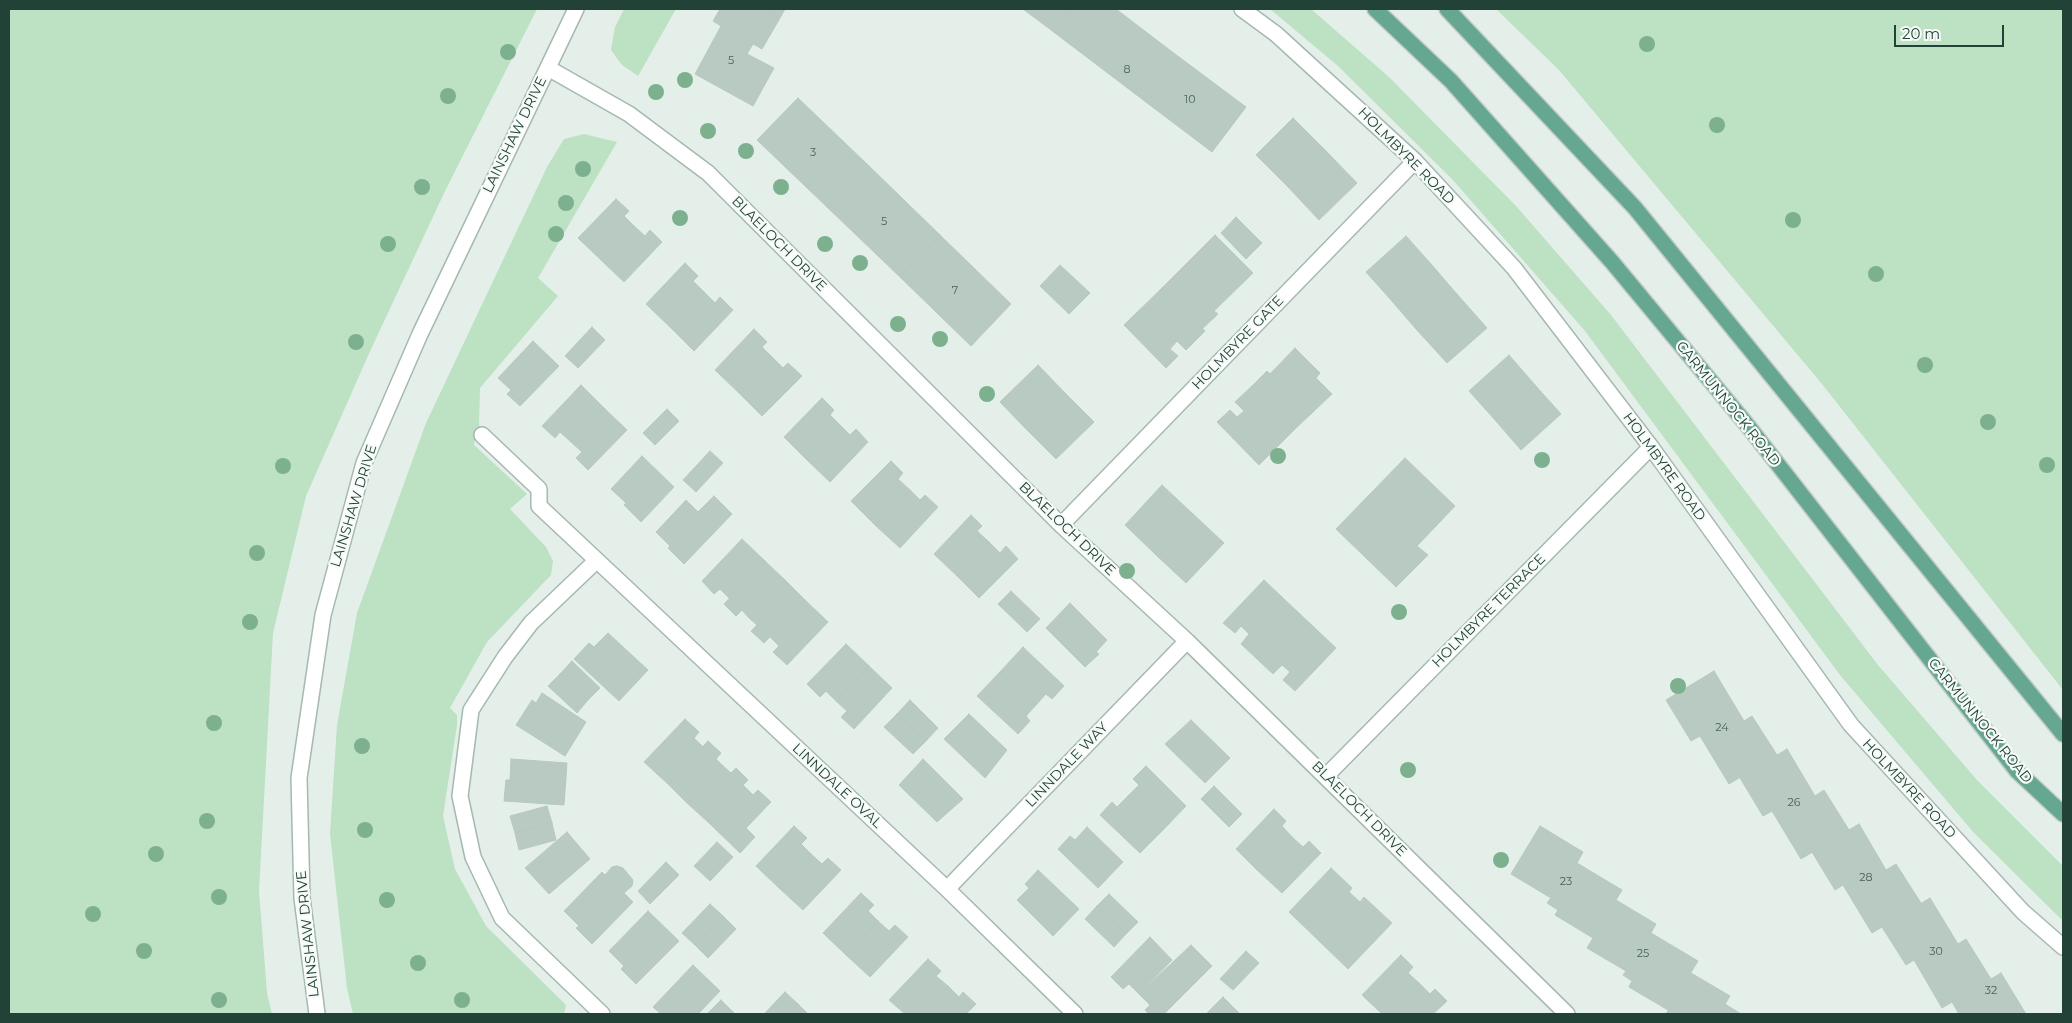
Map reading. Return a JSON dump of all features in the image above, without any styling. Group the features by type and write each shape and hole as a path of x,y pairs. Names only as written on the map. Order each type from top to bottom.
{"main road":[{"name":"CARMUNNOCK ROAD","path":"1375,9 1451,81 1612,262 1748,426 2017,771 2063,814"},
{"path":"1447,9 1635,208 2063,734"}],"street":[{"name":"LAINSHAW DRIVE","path":"317,1014 302,898 300,778 323,615 364,463 420,334 576,9"},
{"name":"HOLMBYRE ROAD","path":"1242,9 1276,34 1415,161 1514,268 1651,447 1851,725 2023,912 2063,947"},
{"name":"BLAELOCH DRIVE","path":"548,68 629,114 708,173 1061,525 1187,641 1567,1014"},
{"name":"HOLMBYRE GATE","path":"1061,525 1415,161"},
{"name":"LINNDALE OVAL","path":"482,436 539,489 538,506 947,889 1075,1014"},
{"name":"HOLMBYRE TERRACE","path":"1326,776 1651,447"},
{"path":"596,562 531,623 505,657 471,710 460,796 473,858 502,918 602,1014"},
{"name":"LINNDALE WAY","path":"947,889 1187,641"}],"green space":[{"path":"9,9 537,9 446,189 371,349 306,496 273,633 259,891 267,993 272,1014 9,1014"},
{"path":"624,9 676,9 638,76 622,65 611,50 615,27"},
{"path":"1270,9 1311,9 1389,77 1516,206 1611,315 1878,665 1977,780 2063,866 2063,921 1974,833 1840,675 1585,331 1452,179 1338,66"},
{"path":"1496,9 2063,9 2063,690 1822,384 1559,70"},
{"path":"584,134 617,142 538,278 558,296 480,388 479,425 481,427 475,437 474,445 527,494 510,509 546,547 553,561 551,575 487,642 450,708 457,715 457,725 443,816 455,869 486,926 566,1005 564,1014 353,1014 347,988 330,834 337,725 357,613 426,423 547,167 564,139"}],"building":[{"path":"720,9 762,9 780,18 762,49 753,44 747,54 774,68 753,106 695,74 721,26 713,21"},
{"path":"762,9 785,9 780,18"},
{"path":"1023,9 1073,9 1055,33"},
{"path":"1073,9 1116,9 1167,48 1134,93 1055,33"},
{"path":"1167,48 1246,107 1212,152 1134,93"},
{"path":"798,98 869,166 828,208 757,140"},
{"path":"1293,118 1325,150 1288,187 1256,155"},
{"path":"1325,150 1357,183 1319,220 1288,187"},
{"path":"869,166 940,235 900,277 828,208"},
{"path":"616,199 629,211 624,216 634,226 601,260 578,238"},
{"path":"1236,217 1262,243 1246,259 1221,233"},
{"path":"634,226 645,236 650,230 662,242 624,282 601,260"},
{"path":"940,235 1011,304 971,346 900,277"},
{"path":"1215,235 1253,273 1214,311 1218,314 1202,329 1162,288"},
{"path":"1406,236 1431,264 1391,300 1366,272"},
{"path":"685,263 698,276 693,281 704,292 670,327 646,304"},
{"path":"1431,264 1456,293 1416,329 1391,300"},
{"path":"1060,265 1090,293 1069,314 1040,286"},
{"path":"1162,288 1205,331 1186,350 1177,341 1170,349 1178,356 1166,368 1124,325"},
{"path":"704,292 715,303 720,297 733,310 694,351 670,327"},
{"path":"1456,293 1487,328 1447,363 1416,329"},
{"path":"592,327 605,340 578,368 565,356"},
{"path":"754,329 767,342 762,347 773,358 739,393 715,370"},
{"path":"533,341 559,366 520,406 507,394 511,390 498,378"},
{"path":"1295,348 1320,373 1316,378 1332,394 1295,429 1252,386 1267,371 1270,374"},
{"path":"1509,355 1535,385 1495,420 1469,391"},
{"path":"773,358 783,368 788,363 802,376 762,416 739,393"},
{"path":"1038,365 1066,394 1028,431 1000,402"},
{"path":"581,385 604,408 571,442 560,432 555,438 542,426"},
{"path":"1535,385 1561,414 1521,450 1495,420"},
{"path":"1252,386 1295,429 1259,465 1217,422 1230,410 1237,417 1244,411 1235,402"},
{"path":"1066,394 1094,422 1056,459 1028,431"},
{"path":"822,398 834,410 830,415 840,425 806,459 784,437"},
{"path":"604,408 627,430 588,470 576,458 582,452 571,442"},
{"path":"667,409 679,421 655,445 643,433"},
{"path":"840,425 850,435 856,429 868,442 830,482 806,459"},
{"path":"710,451 723,463 696,492 683,480"},
{"path":"642,456 674,487 641,522 624,505 626,503 611,489"},
{"path":"1405,458 1455,506 1417,546 1428,555 1396,587 1336,529"},
{"path":"891,461 903,473 898,479 910,490 875,525 851,501"},
{"path":"1162,485 1193,514 1155,554 1125,525"},
{"path":"910,490 920,500 925,495 938,507 900,548 875,525"},
{"path":"714,496 732,514 684,564 668,548 670,546 656,532 686,500 698,512"},
{"path":"1193,514 1224,543 1186,583 1155,554"},
{"path":"971,515 982,526 977,531 989,542 957,576 934,554"},
{"path":"742,539 765,561 729,598 720,589 714,594 702,581"},
{"path":"989,542 1000,553 1006,546 1018,559 979,598 957,576"},
{"path":"765,561 785,580 749,618 742,610 736,616 724,604"},
{"path":"785,580 805,600 764,643 751,631 757,625 749,618"},
{"path":"1264,580 1300,614 1257,659 1241,644 1249,634 1241,626 1235,633 1223,623"},
{"path":"1011,591 1040,619 1027,632 998,604"},
{"path":"805,600 828,622 787,665 773,652 779,646 770,637"},
{"path":"1070,603 1107,640 1096,652 1099,654 1085,667 1046,628"},
{"path":"1300,614 1336,648 1295,691 1283,680 1290,672 1282,665 1273,674 1257,659"},
{"path":"608,633 648,670 619,701 574,659 589,643 594,647"},
{"path":"846,644 869,666 836,701 826,691 820,697 807,684"},
{"path":"1023,647 1064,686 1052,699 1046,694 1036,705 1000,672"},
{"path":"572,661 600,688 588,700 560,674"},
{"path":"869,666 892,688 854,729 841,717 847,711 836,701"},
{"path":"1714,671 1744,721 1752,716 1777,755 1729,784 1700,736 1691,741 1666,700"},
{"path":"1000,672 1036,705 1026,716 1030,721 1018,734 977,696"},
{"path":"560,674 588,700 577,713 548,686"},
{"path":"542,693 586,722 565,756 516,725 532,700 536,703"},
{"path":"910,700 938,728 926,741 897,714"},
{"path":"897,714 926,741 913,754 884,727"},
{"path":"969,714 1007,750 985,778 944,739"},
{"path":"685,719 699,732 694,738 703,747 668,784 644,762"},
{"path":"1191,720 1230,758 1205,783 1165,744"},
{"path":"708,741 721,753 716,759 723,766 687,803 668,784"},
{"path":"1787,749 1815,796 1824,790 1849,830 1801,859 1772,811 1763,816 1740,778"},
{"path":"511,759 567,763 564,805 504,801 506,780 510,780"},
{"path":"923,759 963,799 937,822 899,785"},
{"path":"723,766 731,773 736,768 748,780 708,822 687,803"},
{"path":"1146,766 1186,806 1163,830 1128,796 1139,785 1133,779"},
{"path":"743,785 753,795 758,790 771,802 746,828 755,837 740,853 708,822"},
{"path":"1214,786 1242,814 1229,827 1201,799"},
{"path":"1128,796 1163,830 1140,853 1100,815 1112,802 1117,807"},
{"path":"547,806 552,823 515,833 510,816"},
{"path":"1274,809 1286,821 1282,826 1292,837 1258,871 1236,849"},
{"path":"552,823 556,840 519,850 515,833"},
{"path":"1859,824 1886,870 1896,864 1921,903 1872,933 1843,885 1835,890 1812,852"},
{"path":"794,826 807,838 801,844 811,854 779,888 756,866"},
{"path":"1540,826 1583,852 1577,863 1622,890 1593,938 1555,915 1558,910 1547,903 1551,898 1511,874"},
{"path":"1087,827 1123,862 1098,888 1058,849 1070,836 1075,840"},
{"path":"567,832 590,859 549,894 525,868"},
{"path":"1292,837 1303,847 1309,841 1321,853 1282,893 1258,871"},
{"path":"717,842 733,857 710,881 694,866"},
{"path":"811,854 822,864 828,858 841,870 803,910 779,888"},
{"path":"666,862 679,875 650,904 638,891"},
{"path":"612,867 623,868 633,880 632,886 624,893 633,902 592,944 576,928 579,926 564,911 602,872 605,875"},
{"path":"1331,868 1352,888 1349,892 1360,902 1364,897 1392,923 1348,969 1289,912"},
{"path":"1038,870 1079,909 1053,936 1017,900 1029,888 1025,884"},
{"path":"861,893 874,905 868,911 878,921 846,955 823,933"},
{"path":"1109,894 1138,922 1126,934 1097,906"},
{"path":"1930,898 1958,944 1966,939 1991,979 1942,1008 1914,960 1906,965 1882,927"},
{"path":"1616,900 1656,924 1651,933 1698,961 1668,1010 1629,987 1632,981 1623,975 1626,971 1587,948"},
{"path":"710,904 723,916 695,945 682,933"},
{"path":"1097,906 1126,934 1114,947 1085,919"},
{"path":"648,911 679,941 636,984 621,969 624,966 609,951"},
{"path":"723,916 736,929 708,958 695,945"},
{"path":"878,921 889,931 895,925 908,937 870,977 846,955"},
{"path":"1150,937 1172,960 1139,994 1129,984 1123,989 1111,977"},
{"path":"1191,945 1212,966 1164,1014 1149,1014 1145,1010 1150,1005 1139,994"},
{"path":"1246,951 1259,963 1233,990 1220,979"},
{"path":"1401,955 1413,967 1408,973 1419,983 1388,1014 1382,1014 1362,995"},
{"path":"928,959 941,971 936,976 948,986 921,1014 905,1014 889,1000"},
{"path":"693,965 720,991 698,1014 661,1014 653,1007"},
{"path":"1691,973 1730,996 1725,1004 1741,1014 1666,1014"},
{"path":"2001,973 2026,1014 1959,1014 1952,1002"},
{"path":"1419,983 1430,994 1435,989 1447,1001 1433,1014 1388,1014"},
{"path":"948,986 959,997 963,992 976,1004 966,1014 921,1014"},
{"path":"785,992 798,1004 788,1014 764,1014"},
{"path":"1223,997 1240,1014 1206,1014"},
{"path":"721,1000 735,1014 707,1014"},
{"path":"798,1004 808,1014 788,1014"}]}
